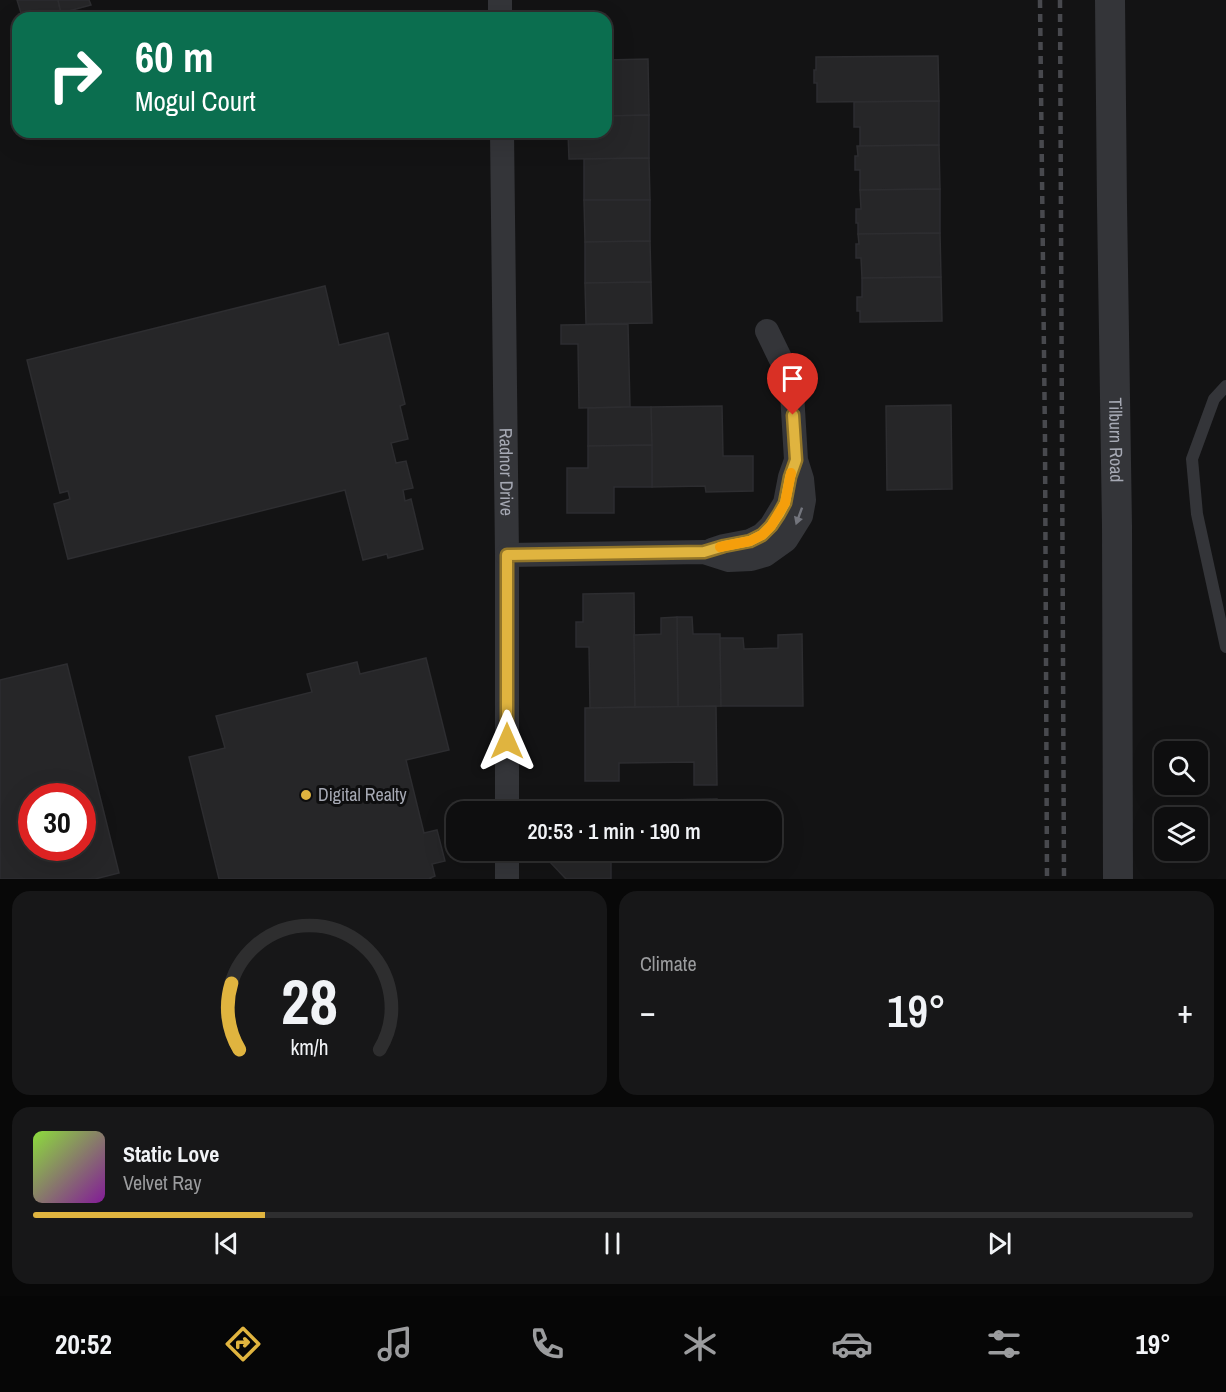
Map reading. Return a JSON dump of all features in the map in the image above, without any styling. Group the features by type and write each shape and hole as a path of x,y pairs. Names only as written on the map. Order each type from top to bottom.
{"street":[{"name":"Tilburn Road","path":"1110,0 1118,526 1118,879"},
{"name":"Radnor Drive","path":"502,138 507,555 507,801"},
{"path":"507,555 704,552 750,541 762,535 771,526 785,503 796,460 792,393 783,364 767,331"},
{"path":"507,861 507,879"}],"lane":[{"path":"1226,386 1214,399 1192,459 1197,514 1226,647"}],"building":[{"path":"17,0 58,0 61,12 27,12 21,12"},
{"path":"58,0 89,0 91,5 65,12 61,12"},
{"path":"938,56 939,101 817,102 817,83 814,83 816,57"},
{"path":"648,59 649,115 612,116 612,60"},
{"path":"939,101 939,145 860,146 860,127 854,127 854,102"},
{"path":"649,115 649,158 569,159 568,138 612,138 612,116"},
{"path":"939,145 940,189 860,190 860,170 855,170 855,156 858,156 857,146"},
{"path":"649,158 650,200 584,200 584,159"},
{"path":"940,189 940,233 858,234 856,209 861,209 860,190"},
{"path":"584,200 650,200 650,241 585,242"},
{"path":"940,233 941,277 862,278 861,258 856,258 856,244 859,244 858,234"},
{"path":"650,241 651,282 585,283 585,242"},
{"path":"941,277 942,321 860,322 857,297 862,297 862,278"},
{"path":"651,282 652,323 586,324 585,283"},
{"path":"325,286 339,345 388,333 405,404 400,406 408,439 391,443 396,463 406,461 413,488 403,490 405,501 411,499 423,549 388,558 387,554 363,560 345,490 68,559 54,504 70,499 68,491 60,493 27,360"},
{"path":"628,324 630,407 579,408 578,344 561,344 561,325"},
{"path":"951,405 952,489 887,490 886,406"},
{"path":"722,406 723,456 753,456 753,491 706,492 705,486 652,487 651,407"},
{"path":"651,407 652,445 588,446 588,408"},
{"path":"652,445 652,487 614,487 614,513 567,513 567,468 588,468 588,446"},
{"path":"634,593 635,707 590,708 589,647 576,647 576,622 583,622 583,594"},
{"path":"677,617 692,617 693,634 720,634 721,706 678,707"},
{"path":"677,617 678,707 635,707 634,635 661,634 661,618"},
{"path":"802,634 803,706 721,706 720,638 743,638 744,649 778,648 778,635"},
{"name":"Digital Realty","path":"426,658 449,750 406,760 424,833 437,830 445,861 432,864 435,876 431,879 219,879 189,757 225,748 216,716 312,692 307,674 357,662 360,674"},
{"path":"67,664 119,873 95,879 0,879 0,680"},
{"path":"716,706 717,785 694,785 694,762 619,763 619,781 585,781 585,708"},
{"path":"717,799 717,801 664,801"},
{"path":"664,800 664,801 549,801"},
{"path":"549,861 611,861 611,879 566,879"}],"railway":[{"path":"1040,0 1047,879"},
{"path":"1060,0 1064,879"}],"slow traffic":[{"path":"720,547 750,541 762,535 771,526 785,503 791,473"}],"place":[{"name":"Digital Realty","path":"306,795"}],"route":[{"path":"507,741 507,555 704,552 750,541 762,535 771,526 785,503 796,460 793,415"}]}
